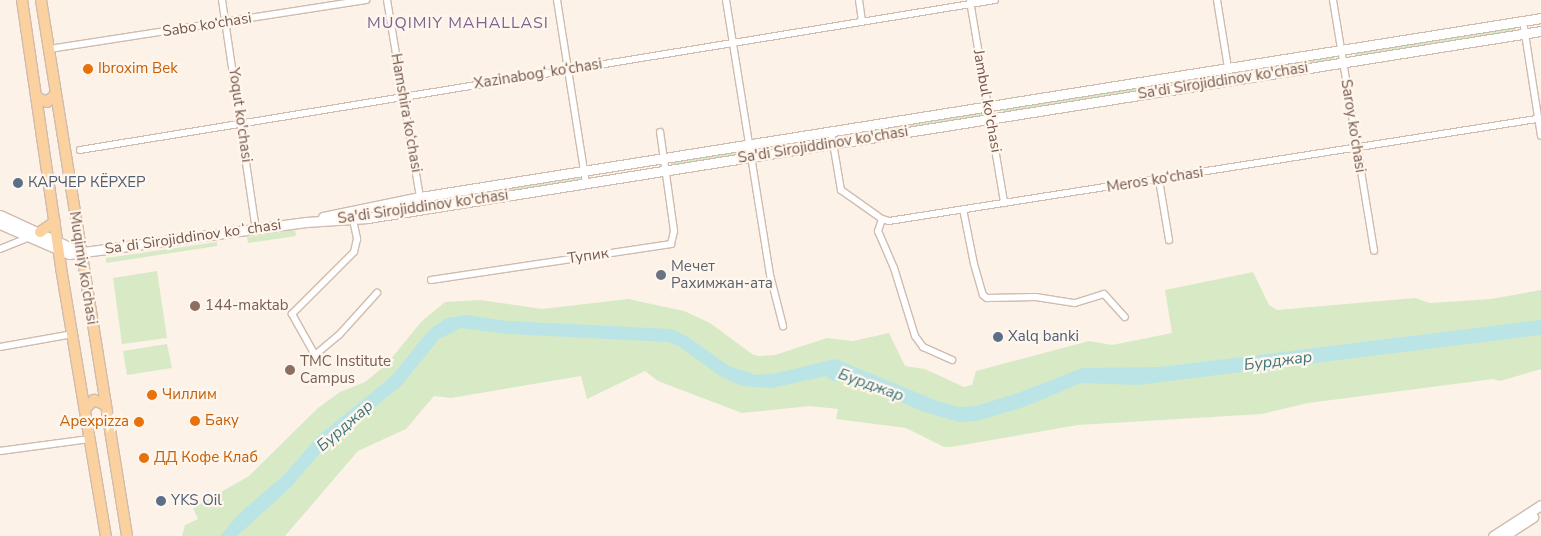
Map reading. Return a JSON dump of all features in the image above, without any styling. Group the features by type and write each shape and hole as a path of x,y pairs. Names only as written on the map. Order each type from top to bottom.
{"main road":[{"name":"Muqimiy ko'chasi","path":"22,0 59,251 106,536"},
{"name":"Muqimiy ko'chasi","path":"41,0 126,536"},
{"path":"36,97 47,102 56,94"},
{"path":"40,232 55,222"},
{"path":"85,409 94,400 105,405"}],"street":[{"name":"Yoqut ko'chasi","path":"222,0 256,230"},
{"name":"Sabo ko‘chasi","path":"49,49 366,0"},
{"name":"Hamshira ko‘chasi","path":"387,0 420,197"},
{"path":"557,0 586,183"},
{"path":"726,0 770,276 784,326"},
{"path":"859,0 862,21"},
{"name":"Xazinabog‘ ko‘chasi","path":"80,150 241,121 569,69 970,2 995,0"},
{"path":"1218,0 1228,68"},
{"name":"Saroy ko‘chasi","path":"1333,0 1374,251"},
{"name":"Jambul ko'chasi","path":"970,2 1004,203"},
{"name":"Sa'di Sirojiddinov ko'chasi","path":"306,222 352,209 420,197 1541,18"},
{"path":"1523,21 1541,136"},
{"name":"Sa'di Sirojiddinov ko'chasi","path":"306,222 353,219 586,183 1541,31"},
{"name":"Meros ko‘chasi","path":"882,219 1159,180 1537,119"},
{"path":"830,131 841,190 882,219 878,231 894,268 915,336 923,347 952,360"},
{"path":"660,132 666,170"},
{"name":"Тупик","path":"432,280 671,244 674,231 666,170"},
{"path":"1159,180 1169,240"},
{"path":"352,209 357,239 354,252 292,314 316,355 340,335 377,293"},
{"path":"962,209 974,264 983,295 987,298 1036,297 1075,303 1104,294 1125,317"},
{"path":"0,215 40,232 59,251"},
{"name":"Saʼdi Sirojiddinov koʻchasi","path":"59,251 69,254 306,222"},
{"path":"0,224 59,251 80,252"},
{"path":"0,249 29,237"},
{"path":"0,347 73,334"},
{"path":"0,451 90,439"},
{"path":"1508,531 1541,504"},
{"path":"1493,536 1508,531 1541,512"}],"green space":[{"path":"1516,27 1516,31 1355,56 1355,53"},
{"path":"1334,56 1335,60 1003,113 1002,109"},
{"path":"983,113 984,117 844,139 843,136"},
{"path":"741,151 741,155 672,166 671,163"},
{"path":"580,178 581,181 367,214 366,210"},
{"path":"295,230 296,236 248,243 247,237"},
{"path":"217,242 217,246 106,263 106,258"},
{"path":"157,271 167,338 122,344 113,278"},
{"path":"1253,272 1269,305 1277,310 1415,298 1430,303 1491,299 1541,290 1541,369 1500,381 1493,379 1308,403 1262,414 1078,425 951,447 944,447 906,428 836,419 838,409 810,406 742,413 658,381 645,371 587,399 581,376 451,398 434,396 406,429 358,451 285,536 182,536 185,525 198,519 193,508 249,476 318,408 340,392 365,382 386,365 421,322 445,302 480,300 542,309 628,299 684,311 710,323 752,354 758,356 775,355 827,338 853,341 889,333 905,366 925,369 964,387 972,385 976,371 1089,341 1112,345 1172,333 1165,290"},
{"path":"167,344 172,368 127,375 123,351"}],"water":[{"name":"Бурджар","path":"467,315 507,321 671,329 687,336 729,366 756,375 777,373 835,359 940,402 959,407 976,406 1018,393 1082,368 1160,367 1541,320 1541,335 1137,385 1081,383 1027,406 976,421 959,422 924,412 845,379 833,381 826,376 772,388 741,386 720,376 680,347 668,342 507,334 461,328 439,339 401,386 327,445 291,487 237,536 220,536 240,513 285,474 318,436 391,377 430,329 447,318"}],"place":[{"name":"Ibroxim Bek","path":"88,69"},
{"name":"КАРЧЕР КЁРХЕР","path":"18,183"},
{"name":"Мечет Рахимжан-ата","path":"661,275"},
{"name":"144-maktab","path":"195,306"},
{"name":"Xalq banki","path":"998,337"},
{"name":"TMC Institute Campus","path":"290,370"},
{"name":"Чиллим","path":"152,395"},
{"name":"Баку","path":"195,421"},
{"name":"Apexpizza","path":"139,422"},
{"name":"ДД Кофе Клаб","path":"144,458"},
{"name":"YKS Oil","path":"161,501"}],"district":[{"name":"MUQIMIY MAHALLASI","path":"458,23"}]}
